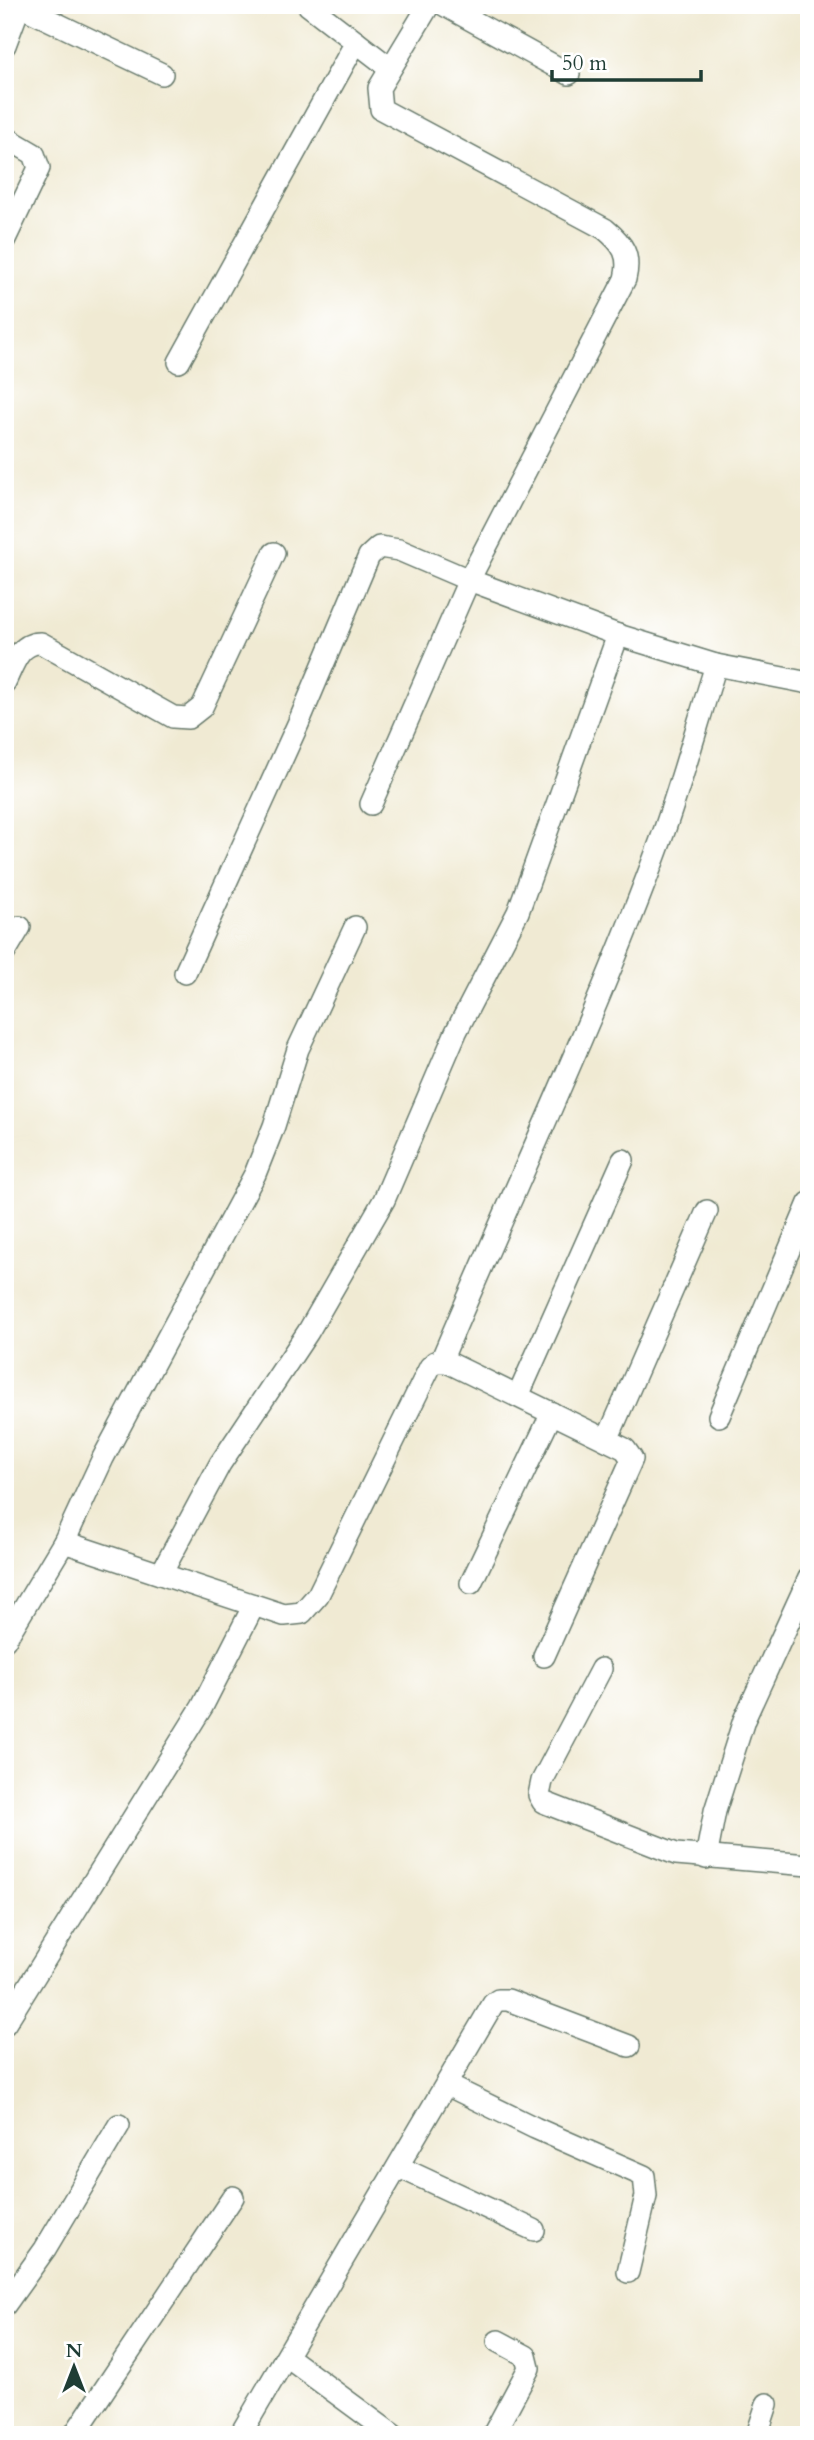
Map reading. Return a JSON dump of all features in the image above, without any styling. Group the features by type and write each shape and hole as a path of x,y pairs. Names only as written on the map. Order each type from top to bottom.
{"street":[{"path":"308,5 390,68"},
{"path":"371,804 469,580 625,279 628,256 617,239 605,229 381,109 379,88 429,5"},
{"path":"444,5 569,74"},
{"path":"5,45 20,6 162,74"},
{"path":"179,362 356,42"},
{"path":"5,137 34,154 39,168 5,239"},
{"path":"185,973 298,724 369,556 379,547 389,547 469,580 618,635 716,665 809,683"},
{"path":"5,682 20,651 26,645 41,643 173,717 188,718 202,707 274,552"},
{"path":"161,1574 220,1464 308,1332 384,1200 456,1032 519,912 618,635"},
{"path":"64,1542 254,1605 294,1615 302,1613 313,1601 430,1367 440,1361 564,1078 662,836 716,665"},
{"path":"5,952 20,927"},
{"path":"5,1640 64,1542 103,1458 255,1174 274,1126 298,1048 355,927"},
{"path":"518,1396 623,1160"},
{"path":"719,1416 809,1203"},
{"path":"607,1440 706,1211"},
{"path":"440,1361 518,1396 629,1453 632,1464 544,1656"},
{"path":"471,1583 552,1413"},
{"path":"706,1858 715,1811 744,1720 809,1578"},
{"path":"5,2024 202,1707 254,1605"},
{"path":"601,1669 542,1781 540,1795 543,1801 656,1847 706,1858 809,1865"},
{"path":"240,2435 447,2085 490,2007 498,2000 508,2000 629,2046"},
{"path":"447,2085 545,2133 643,2176 646,2196 628,2272"},
{"path":"5,2305 51,2240 118,2125"},
{"path":"399,2167 534,2230"},
{"path":"74,2435 233,2197"},
{"path":"493,2435 529,2368 526,2356 498,2341"},
{"path":"287,2357 393,2435"},
{"path":"757,2435 768,2404"}]}
